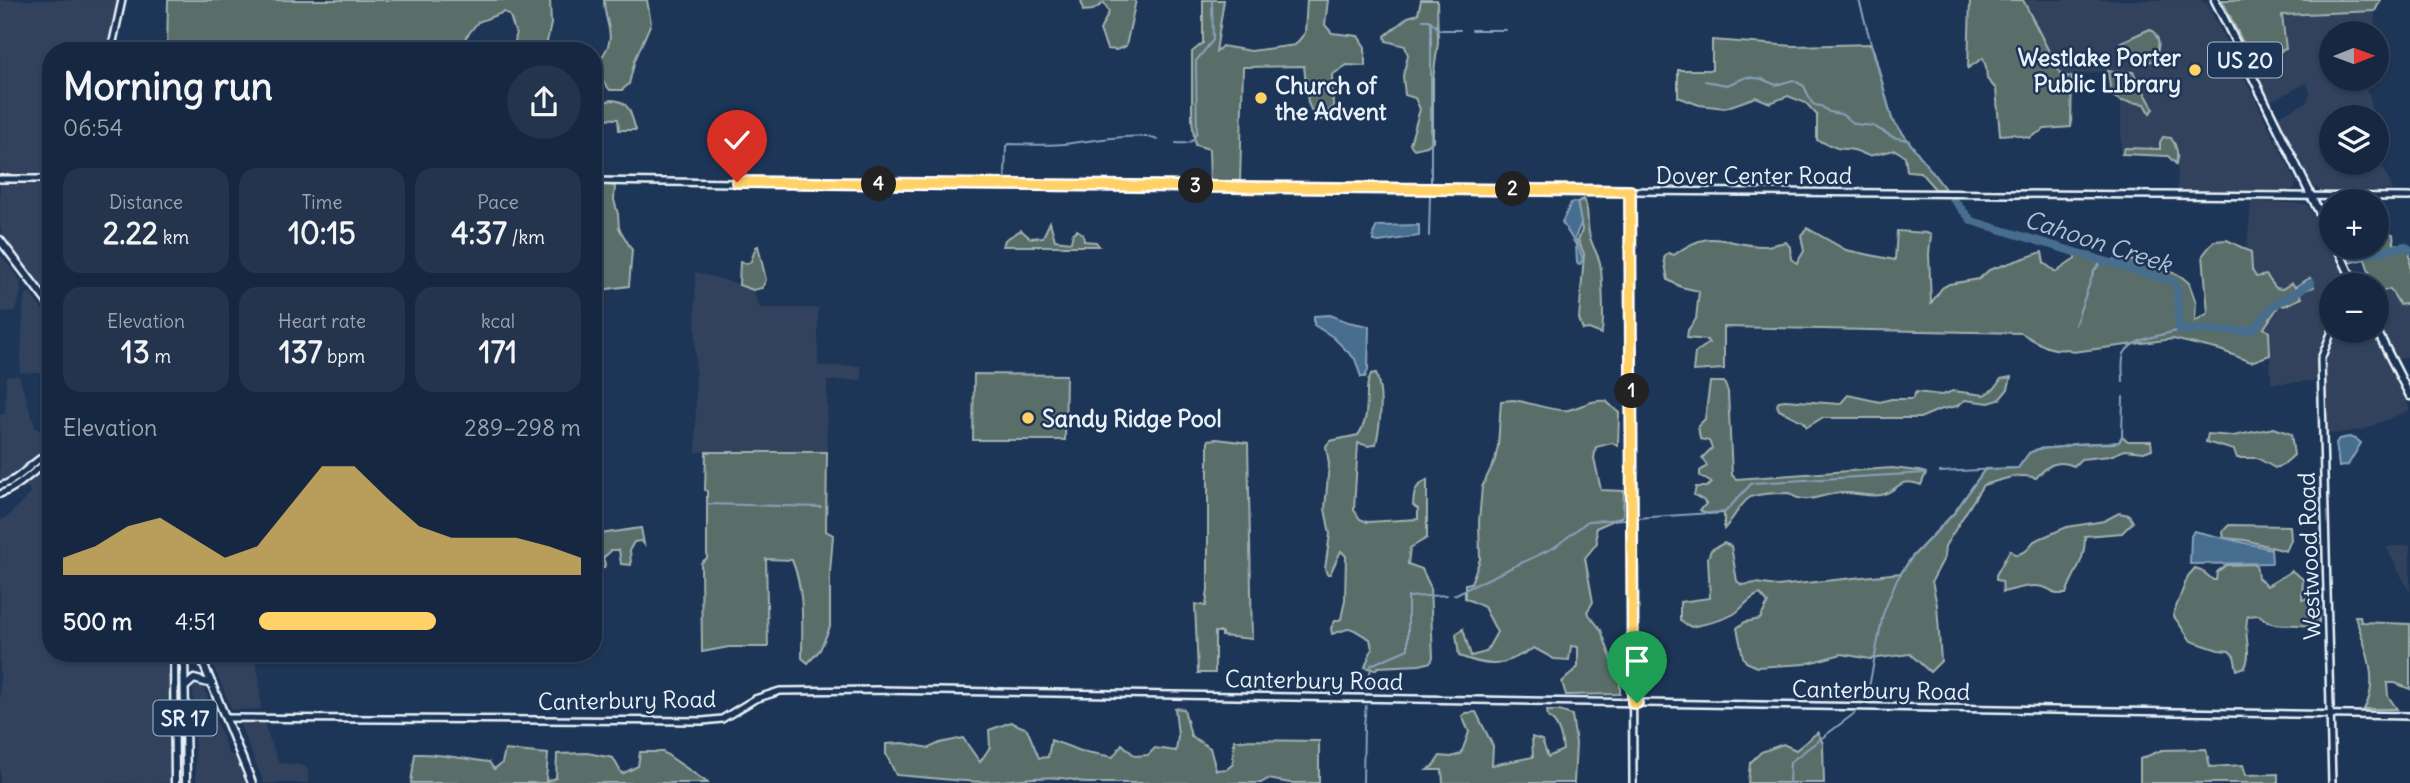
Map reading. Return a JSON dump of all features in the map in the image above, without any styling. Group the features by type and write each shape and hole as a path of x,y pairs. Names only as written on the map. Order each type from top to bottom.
{"main road":[{"name":"US 20","path":"2215,0 2319,211"},
{"path":"0,240 42,295"},
{"path":"2383,343 2410,396"},
{"name":"SR 17","path":"174,662 175,783"},
{"name":"SR 17","path":"184,662 186,783"},
{"path":"203,662 252,783"},
{"path":"185,687 194,679 212,684"}],"street":[{"path":"113,42 122,0"},
{"path":"0,179 42,178"},
{"name":"Dover Center Road","path":"602,181 2410,197"},
{"path":"1630,191 1633,783"},
{"name":"Westwood Road","path":"2327,343 2321,359 2332,783"},
{"path":"0,486 18,478 42,456"},
{"path":"0,494 24,482 42,465"},
{"name":"Canterbury Road","path":"225,718 703,721 722,719 755,699 780,691 880,690 2410,716"}],"shaded area":[{"path":"0,0 119,0 110,42 42,42 42,174 0,174"},
{"path":"2023,0 2202,0 2207,3 2296,182 2295,188 2288,192 2177,192 2178,159 2174,152 2121,154 2121,101 2111,95 2108,71 2062,78"},
{"path":"2375,11 2375,21 2319,21 2319,91 2367,91 2371,105 2319,105 2319,175 2387,175 2393,190 2319,190 2311,184 2304,165 2276,117 2306,103 2310,93 2307,83 2269,102 2248,62 2286,49 2281,15"},
{"path":"42,182 42,287 0,232 0,184"},
{"path":"2251,201 2307,204 2319,227 2319,259 2336,259 2344,273 2319,273 2319,343 2323,343 2319,351 2317,378 2314,381 2271,384 2269,332 2263,329 2280,304 2302,298 2299,292 2309,278 2295,287 2292,284 2282,289 2276,288 2266,275 2256,277 2252,270 2251,253 2247,249"},
{"path":"1577,202 1581,223 1575,238 1583,259 1580,264 1577,263 1576,245 1562,222 1571,203"},
{"path":"1419,225 1419,236 1374,241 1373,234 1377,226"},
{"path":"0,254 20,280 21,291 16,311 0,312"},
{"path":"695,272 752,288 760,308 818,308 818,366 861,366 862,380 827,381 827,452 696,452"},
{"path":"2389,289 2400,305 2410,303 2410,356 2395,360 2387,343 2389,343"},
{"path":"29,292 42,309 42,373 20,372 24,297"},
{"path":"1330,315 1369,326 1368,370 1365,377 1361,377 1355,359 1333,337 1314,325 1314,316"},
{"path":"2377,343 2398,381 2410,410 2362,430 2324,435 2323,400 2327,399 2328,345"},
{"path":"6,376 19,376 36,429 42,433 42,454 16,476 0,484 0,415 5,414"},
{"path":"2349,437 2361,443 2348,465 2339,467 2336,443 2339,439"},
{"path":"42,470 42,662 171,662 174,783 0,783 0,520 6,518 30,494 29,488 23,486"},
{"path":"2194,531 2271,549 2272,563 2190,564 2191,536"},
{"path":"2410,545 2410,593 2386,547"},
{"path":"212,662 255,662 261,709 232,710"},
{"path":"193,686 204,688 229,755 234,755 246,783 196,783"},
{"path":"239,723 264,724 279,763 302,765 308,769 308,783 264,783"}],"green space":[{"path":"168,0 550,0 551,24 547,42 515,42 516,35 510,16 504,12 478,22 462,42 167,42"},
{"path":"604,0 647,0 651,23 635,60 629,84 622,90 610,90 602,80 602,56 610,36"},
{"path":"1081,0 1136,0 1126,46 1116,50 1107,49 1100,30 1109,12 1104,3 1093,10 1083,11"},
{"path":"1203,0 1224,0 1216,52 1222,46 1251,51 1295,45 1305,33 1307,0 1328,0 1325,25 1332,33 1358,36 1365,47 1365,66 1347,65 1332,75 1333,106 1321,120 1315,118 1308,103 1304,66 1243,67 1240,183 1210,183 1209,149 1195,145 1192,120 1192,52 1203,43"},
{"path":"1421,0 1437,0 1438,43 1433,79 1433,141 1427,146 1414,149 1410,144 1420,109 1415,98 1405,95 1403,76 1408,55 1405,46 1386,41 1385,36 1408,17 1418,14"},
{"path":"1970,0 2023,0 2062,77 2072,76 2071,127 2045,129 2029,138 2013,134 2000,135 1996,89 1987,79 1983,58 1968,68"},
{"path":"2222,0 2380,1 2375,11 2282,15 2286,49 2252,61"},
{"path":"2150,29 2158,39 2158,51 2155,60 2142,63 2134,58 2121,42"},
{"path":"1712,40 1794,46 1872,44 1892,119 1945,189 1935,189 1920,172 1907,171 1905,156 1895,150 1869,156 1817,140 1817,115 1806,103 1788,96 1770,103 1756,97 1725,108 1699,105 1678,97 1678,70 1712,70"},
{"path":"2108,71 2133,72 2154,109 2150,113 2145,104 2121,101 2111,95"},
{"path":"611,100 626,106 636,130 619,130 618,119 602,118 602,103"},
{"path":"2163,137 2171,138 2175,144 2176,164 2168,156 2122,154 2125,148 2160,149"},
{"path":"602,184 615,186 614,200 619,228 632,250 629,286 602,290"},
{"path":"1584,199 1590,237 1601,269 1601,334 1589,329 1583,330 1579,319 1584,254 1578,240 1582,230 1577,202"},
{"path":"1050,222 1055,240 1071,242 1073,233 1077,230 1083,234 1084,241 1096,242 1099,246 1003,246 1005,240 1021,230 1030,238 1043,237"},
{"path":"1807,228 1846,250 1895,260 1897,231 1931,235 1931,303 1942,288 1949,284 1979,279 1989,270 2042,252 2044,263 2056,272 2075,259 2075,252 2103,260 2148,261 2182,277 2189,283 2196,303 2195,321 2208,313 2203,255 2214,241 2227,240 2251,252 2252,270 2256,277 2266,275 2276,288 2282,289 2292,283 2295,287 2310,278 2314,287 2299,292 2302,298 2284,306 2280,304 2264,328 2269,332 2270,355 2251,362 2220,350 2173,339 2073,352 2068,349 2049,348 2021,333 1724,327 1724,369 1693,371 1695,353 1709,343 1707,340 1687,338 1688,330 1696,319 1699,291 1681,287 1668,280 1664,258 1668,253 1674,255 1699,241 1719,239 1764,246 1786,242 1790,247 1791,259 1797,263 1804,251 1801,235"},
{"path":"2389,233 2393,234 2394,244 2410,246 2410,303 2400,305 2389,289 2389,273 2369,273 2365,259 2389,259"},
{"path":"758,246 766,280 762,288 753,290 739,285 740,262 747,264 751,261"},
{"path":"2347,259 2365,259 2349,263"},
{"path":"1376,373 1381,400 1379,426 1376,444 1369,446 1358,443 1354,510 1360,519 1367,522 1418,519 1418,509 1413,505 1415,493 1420,484 1427,480 1427,538 1410,548 1408,564 1422,569 1430,586 1433,657 1431,662 1420,665 1378,667 1375,670 1365,667 1372,649 1370,639 1352,629 1332,634 1331,628 1335,621 1341,619 1345,600 1346,556 1341,551 1330,574 1327,574 1325,569 1330,534 1325,509 1329,464 1326,446 1330,441 1358,435 1365,419 1368,380 1371,374"},
{"path":"974,374 1066,375 1065,440 973,440"},
{"path":"2011,377 2008,389 1999,400 1989,403 1965,400 1957,406 1920,418 1822,418 1807,427 1802,421 1779,410 1777,405 1779,401 1785,400 1840,404 1848,395 1880,402 1912,399 1916,392 1942,395 1953,391 1984,395 1995,388 2001,379"},
{"path":"1710,382 1724,382 1728,392 1732,475 1736,479 1892,468 1926,473 1921,485 1903,483 1881,495 1842,493 1802,499 1789,493 1757,495 1745,501 1724,529 1724,513 1707,514 1700,510 1706,504 1694,495 1696,487 1706,487 1712,483 1700,476 1700,471 1707,466 1702,458 1712,448 1709,441 1700,439 1698,426 1705,419"},
{"path":"1513,400 1562,410 1606,401 1619,413 1618,446 1612,443 1596,447 1594,458 1601,490 1624,491 1623,516 1596,528 1597,543 1585,558 1593,602 1587,612 1601,630 1620,676 1620,694 1566,695 1562,682 1578,667 1578,647 1571,646 1569,660 1554,659 1534,648 1497,664 1481,663 1459,656 1456,634 1463,629 1471,656 1486,652 1497,632 1484,607 1465,598 1465,584 1471,583 1480,559 1482,487 1495,460 1501,401"},
{"path":"2274,428 2291,434 2294,455 2275,468 2257,458 2237,458 2234,450 2206,442 2208,434 2233,436"},
{"path":"2122,436 2128,441 2151,441 2152,449 2144,452 2125,450 2110,456 2081,459 2074,466 2057,463 2036,478 2016,477 1983,485 1945,546 1944,558 1932,581 1937,605 1941,661 1930,672 1910,654 1870,659 1842,654 1805,664 1757,667 1746,662 1737,628 1745,622 1760,619 1768,603 1760,594 1734,614 1718,621 1691,627 1680,621 1680,602 1710,598 1708,558 1711,550 1724,543 1731,546 1737,581 1742,585 1756,583 1777,586 1901,573 1912,557 1954,513 1985,469 2018,468 2029,453 2038,449 2073,444 2113,443 2119,442"},
{"path":"1208,440 1248,443 1252,639 1222,636 1222,632 1215,632 1215,673 1198,673 1195,604 1206,606 1208,589"},
{"path":"706,452 827,452 826,531 833,535 830,627 820,650 808,663 802,658 801,596 792,560 766,559 768,647 729,647 702,652 701,563 707,558"},
{"path":"2119,513 2129,515 2133,522 2122,533 2085,536 2081,560 2066,594 2056,594 2037,586 2003,592 2002,581 1996,580 1996,575 2010,550 2016,555 2026,551 2034,541 2067,527 2104,521"},
{"path":"2229,525 2290,526 2291,540 2286,551 2245,540 2224,538 2223,531"},
{"path":"641,528 644,544 641,541 634,542 630,549 631,565 621,564 619,550 612,550 603,558 605,564 602,568 602,534"},
{"path":"2256,564 2258,578 2267,586 2292,571 2303,579 2302,600 2318,594 2318,628 2278,624 2259,615 2248,616 2247,661 2245,667 2237,670 2234,656 2229,651 2191,641 2173,615 2188,576 2195,568 2216,580 2217,572 2226,565"},
{"path":"2355,616 2360,616 2361,622 2410,624 2410,689 2387,683 2388,696 2397,709 2364,709 2369,698 2371,675"},
{"path":"1175,708 1184,709 1191,736 1210,748 1216,770 1227,769 1233,764 1234,740 1319,741 1319,783 1290,783 1268,779 1261,783 1085,783 1047,777 995,782 971,781 896,775 886,754 886,744 904,743 929,748 963,738 980,762 990,747 989,730 1011,722 1027,729 1039,758 1048,757 1051,740 1081,751 1113,757 1122,744 1135,756 1148,755 1155,748 1176,751 1178,736"},
{"path":"1547,711 1572,715 1576,743 1574,783 1443,783 1442,770 1427,770 1440,756 1461,754 1469,732 1462,716 1466,713 1476,712 1493,746 1492,765 1533,757 1532,737 1542,740 1548,757 1563,750 1559,732 1548,717"},
{"path":"1818,732 1823,744 1824,783 1748,783 1750,763 1761,752 1783,744 1796,750"},
{"path":"2206,749 2210,767 2243,765 2246,775 2278,774 2278,783 2140,783 2140,759 2162,750"},
{"path":"505,750 548,754 546,781 556,778 557,754 587,753 613,758 622,774 638,766 640,752 663,752 708,783 411,783 415,754 489,762 494,769 502,763"}],"waterway":[{"path":"1176,143 1189,142 1197,132 1196,61 1213,40 1212,0"},
{"name":"Cahoon Creek","path":"1859,0 1892,119 1945,189"},
{"path":"1423,20 1429,20 1440,30 1460,30"},
{"path":"1431,21 1431,183"},
{"path":"1472,30 1506,30"},
{"path":"1705,81 1727,85 1747,77 1776,85 1793,80 1804,86 1815,105 1841,114 1855,124 1873,126 1893,137 1906,140"},
{"path":"1005,177 1006,146 1009,144 1057,145 1126,137 1157,140"},
{"path":"1429,236 1430,194"},
{"name":"Cahoon Creek","path":"1953,199 1972,221 2174,282 2180,330 2254,329 2273,306 2311,283"},
{"name":"Cahoon Creek","path":"2389,249 2405,246 2410,250"},
{"path":"2075,325 2094,271 2103,260"},
{"path":"2123,382 2124,354 2133,344 2180,330"},
{"path":"1940,472 2018,468 2029,453 2038,449 2119,442 2122,436 2123,397"},
{"path":"1866,703 1883,614 1896,581 1912,557 1954,513 1985,469"},
{"path":"1637,518 1725,512 1752,483 1926,473"},
{"path":"707,504 821,507"},
{"path":"1454,595 1555,547 1588,521 1626,519"},
{"path":"1368,691 1371,665 1408,649 1408,597 1447,595"},
{"path":"1363,783 1366,706"},
{"path":"1789,783 1790,762 1855,713"}],"place":[{"name":"Westlake Porter Public LIbrary","path":"2195,70"},
{"name":"Church of the Advent","path":"1261,98"},
{"name":"Sandy Ridge Pool","path":"1028,418"}],"route":[{"path":"737,182 1630,191 1633,703 1637,703"}]}
